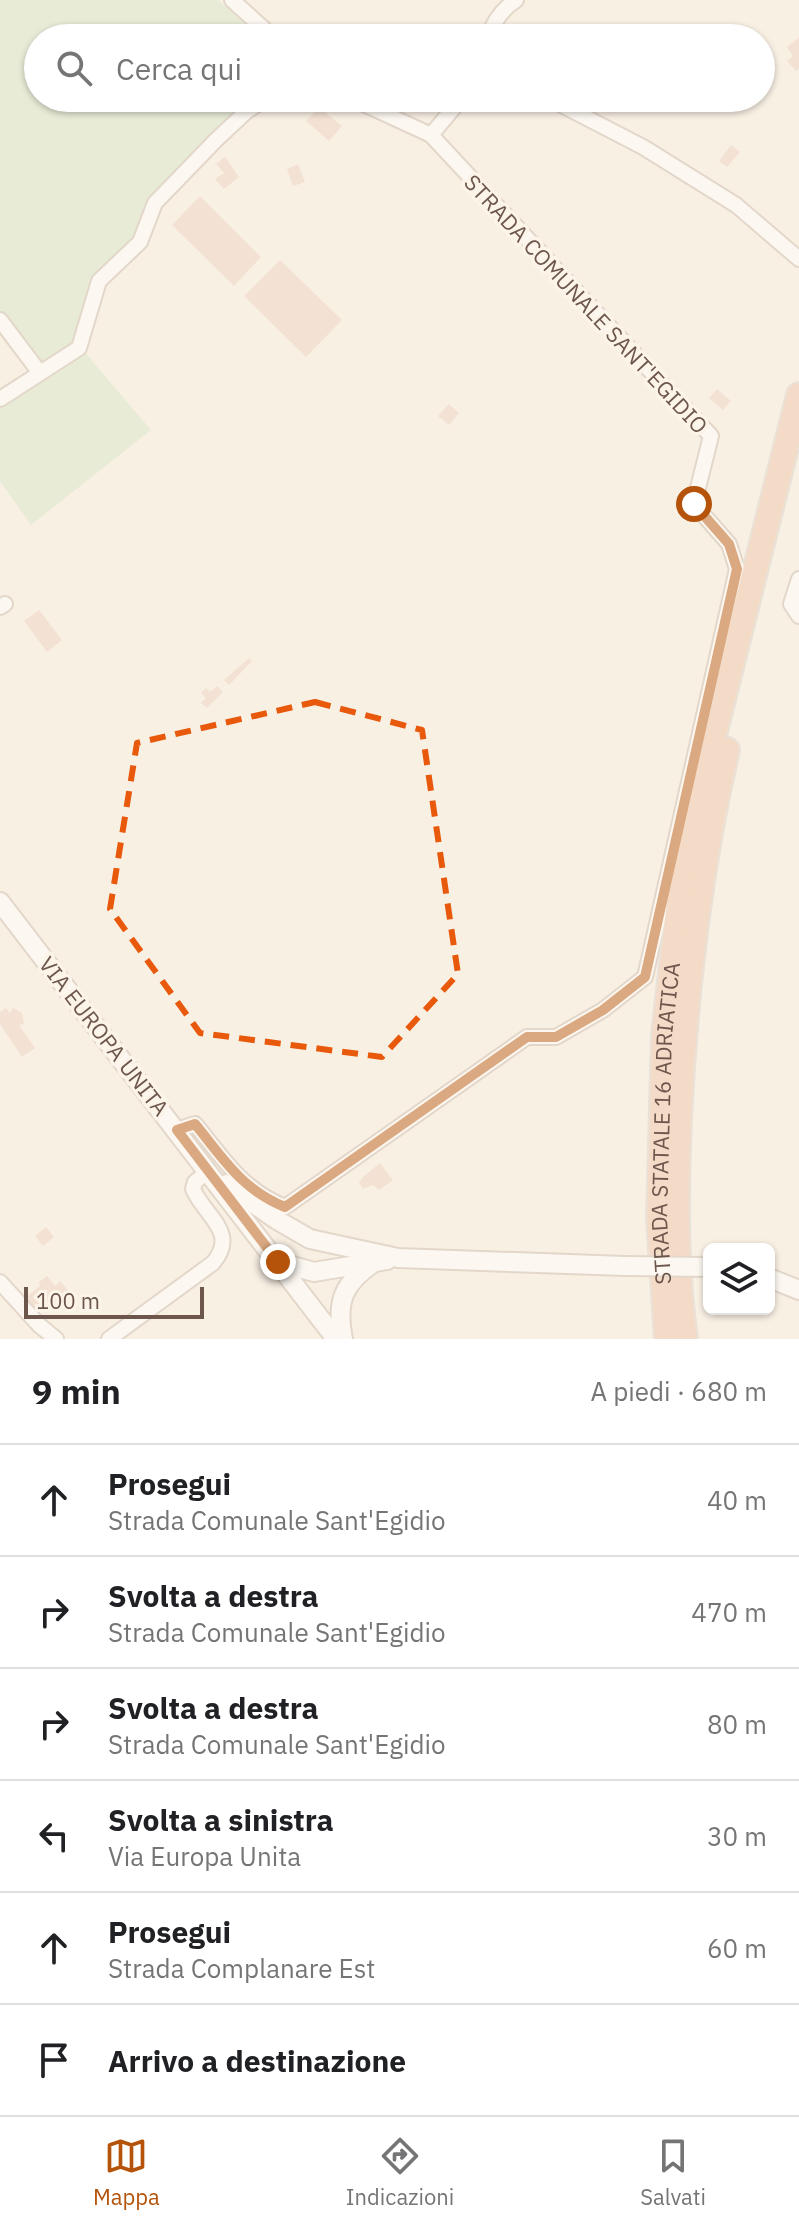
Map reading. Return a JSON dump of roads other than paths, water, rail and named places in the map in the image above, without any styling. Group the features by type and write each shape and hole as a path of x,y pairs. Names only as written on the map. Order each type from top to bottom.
{"highway":[{"name":"STRADA STATALE 16 ADRIATICA","path":"667,1339 659,1219 664,1035 679,902 703,779 799,395"},
{"name":"STRADA STATALE 16 ADRIATICA","path":"685,1339 675,1215 683,1036 699,900 724,766 799,455"}],"street":[{"path":"232,0 259,24"},
{"path":"493,24 516,0"},
{"path":"0,399 79,348 99,281 140,242 155,203 249,112"},
{"name":"STRADA COMUNALE SANT'EGIDIO","path":"177,1130 195,1124 242,1182 263,1198 285,1207 527,1037 556,1037 603,1010 645,977 737,569 729,544 694,504 711,436 431,135 381,112"},
{"path":"431,135 450,112"},
{"path":"575,112 699,180 736,205 799,259"},
{"path":"0,320 40,373"},
{"path":"799,579 791,604 799,616"},
{"name":"VIA EUROPA UNITA","path":"0,902 336,1339"},
{"path":"109,1339 213,1263 222,1252 224,1239 220,1228 193,1189 195,1182 208,1171 277,1220 310,1239 398,1258 703,1267"},
{"path":"310,1239 294,1245 278,1262 314,1272 398,1258"},
{"path":"343,1339 339,1320 344,1293 358,1275 374,1263"},
{"path":"775,1280 799,1290"},
{"path":"0,1282 56,1339"}]}
